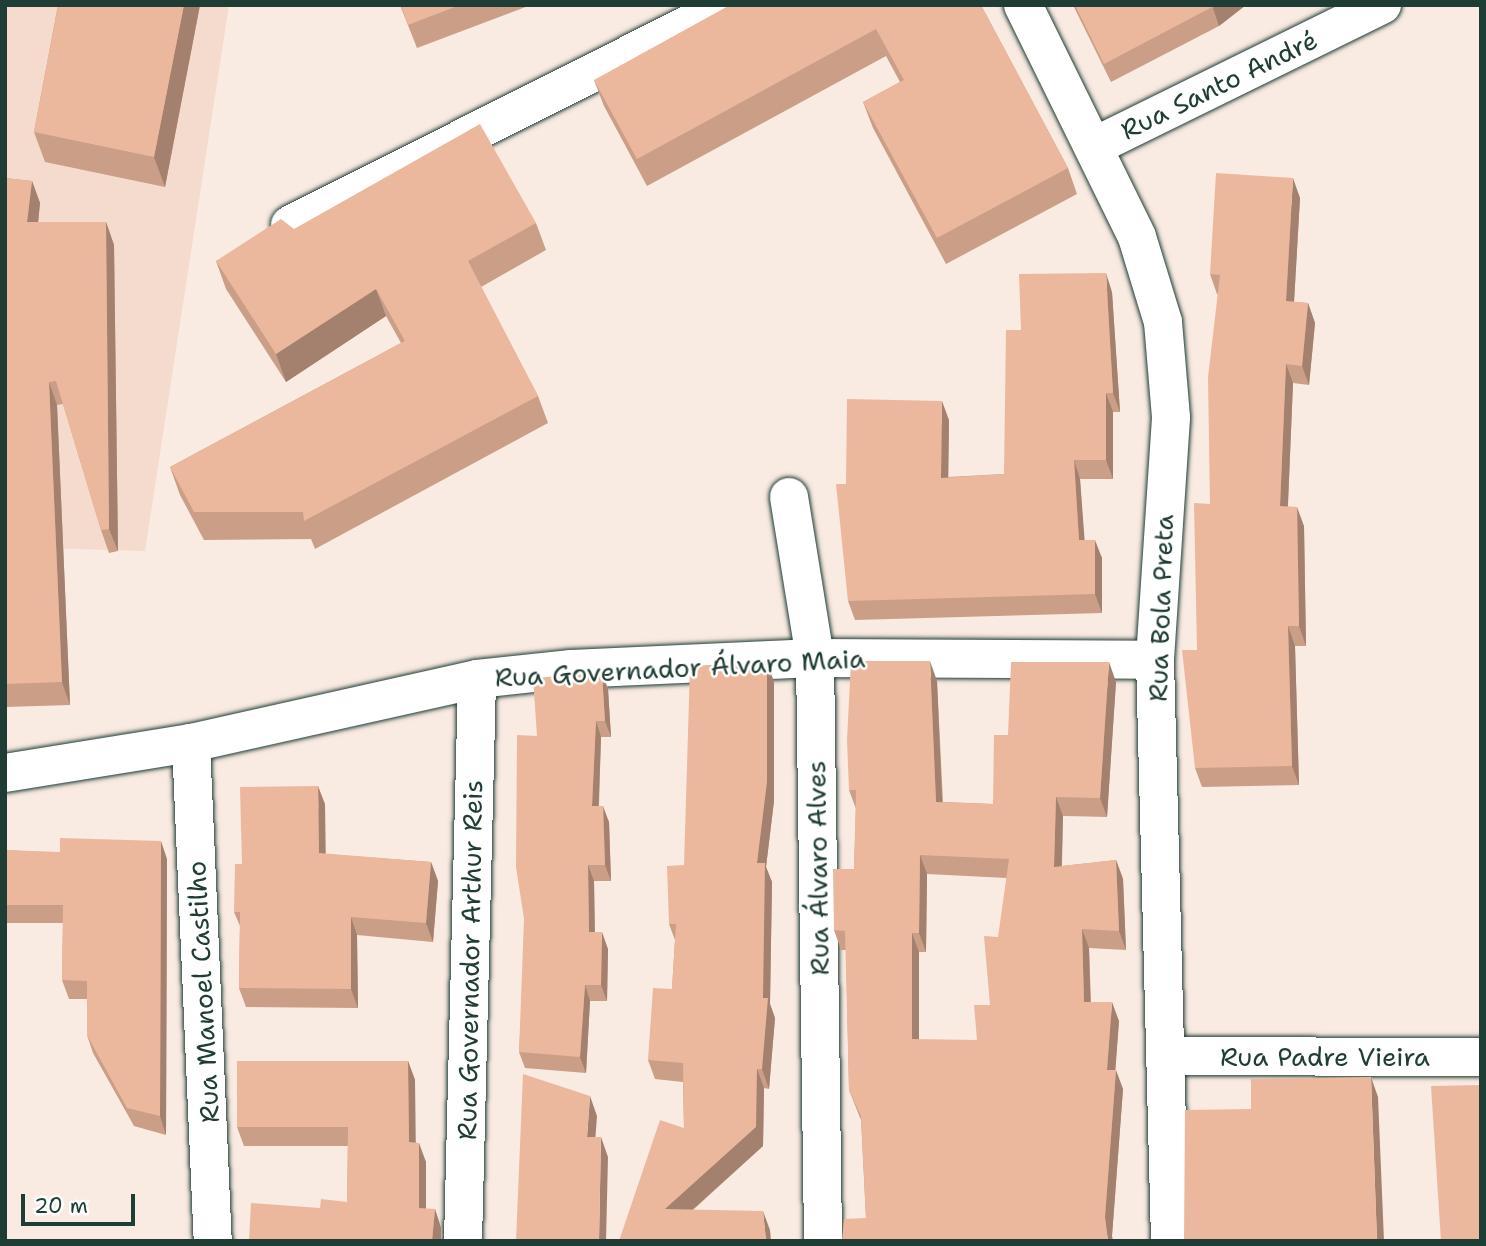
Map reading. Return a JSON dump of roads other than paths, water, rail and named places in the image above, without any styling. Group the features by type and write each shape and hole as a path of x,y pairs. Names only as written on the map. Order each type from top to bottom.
{"street":[{"path":"290,225 727,5"},
{"name":"Rua Bola Preta","path":"1023,5 1138,237 1163,322 1171,418 1155,660 1169,1056 1170,1241"},
{"name":"Rua Santo André","path":"1095,146 1382,5"},
{"name":"Rua Álvaro Alves","path":"789,497 815,658 823,1241"},
{"name":"Rua Governador Álvaro Maia","path":"5,773 191,743 477,679 815,658 1155,660"},
{"name":"Rua Governador Arthur Reis","path":"463,1241 477,679"},
{"name":"Rua Manoel Castilho","path":"191,743 213,1241"},
{"name":"Rua Padre Vieira","path":"1169,1056 1481,1057"}]}
